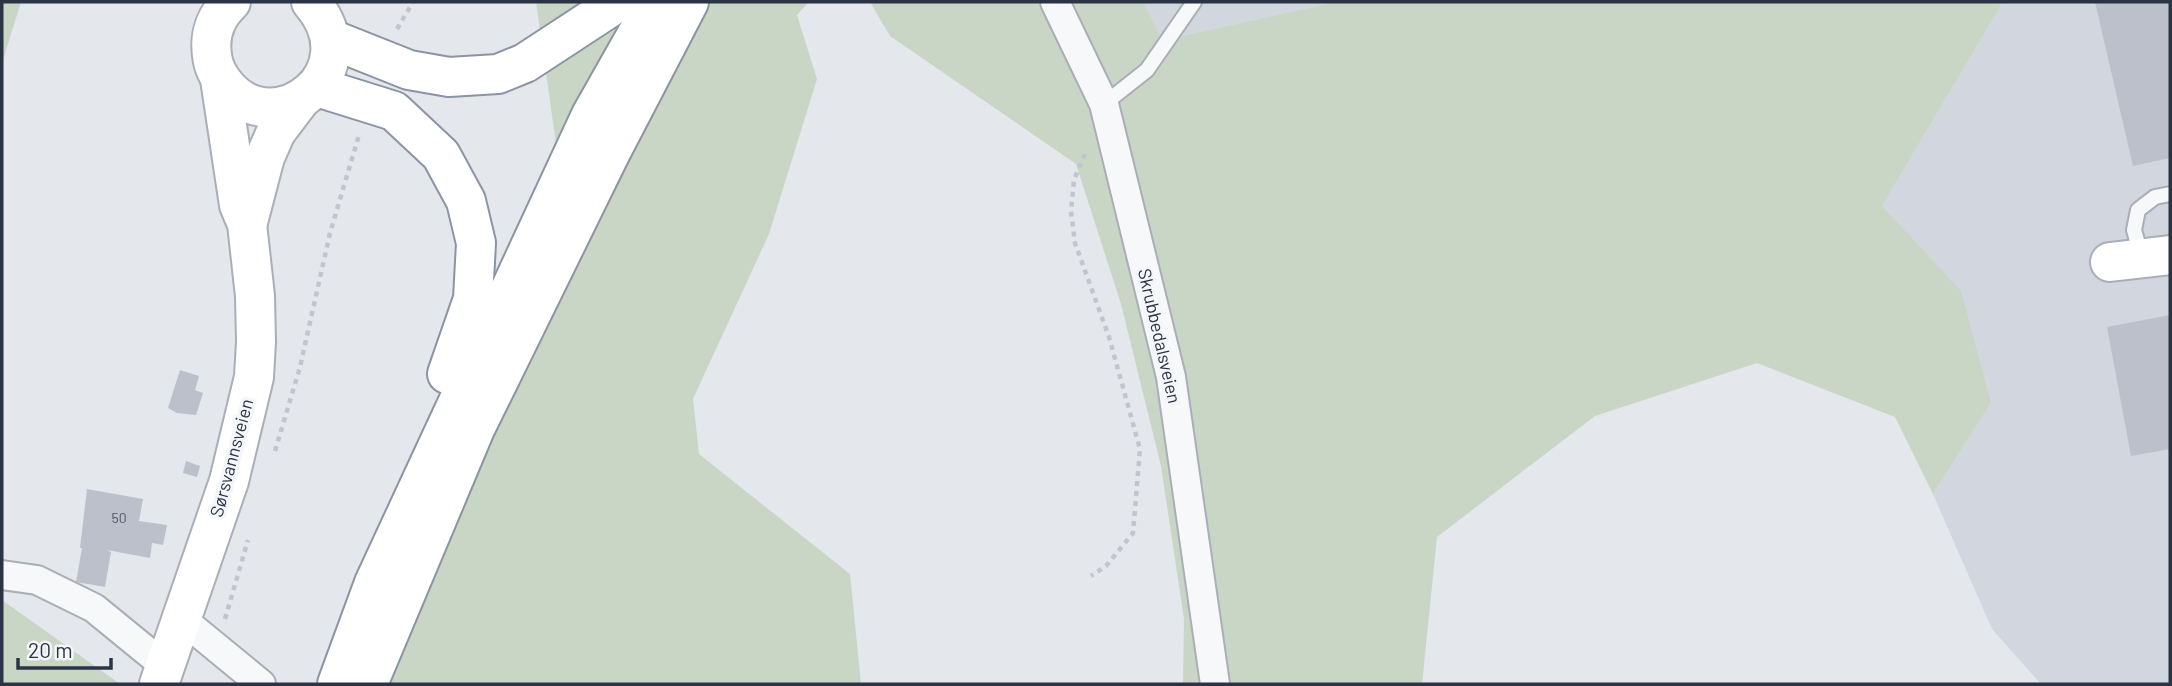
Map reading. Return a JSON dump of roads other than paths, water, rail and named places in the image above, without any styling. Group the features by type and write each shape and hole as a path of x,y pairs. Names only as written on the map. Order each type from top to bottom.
{"main road":[{"name":"Sørsvannsveien","path":"162,675 229,481 254,377 255,296 247,224 239,205 220,79 213,63 211,45 214,27 222,10 231,2"},
{"path":"322,15 409,70 449,76 498,74 525,63 560,43 614,2"},
{"path":"374,583 592,116 655,2"},
{"path":"368,684 475,429 611,152 689,2"},
{"name":"Sørsvannsveien","path":"247,224 265,157 276,132 326,72 331,56 322,15"},
{"path":"220,79 233,93 248,103 266,107 284,106 309,93 394,111 441,155 466,201 476,243 473,299 337,684"}],"street":[{"name":"Skrubbedalsveien","path":"1055,2 1104,104 1171,377 1214,684"},
{"path":"2,575 37,580 94,608 162,675"},
{"path":"183,620 261,684"}],"lane":[{"path":"1104,104 1147,70 1194,2"},
{"path":"2141,258 2134,230 2138,210 2155,197 2170,194"}]}
